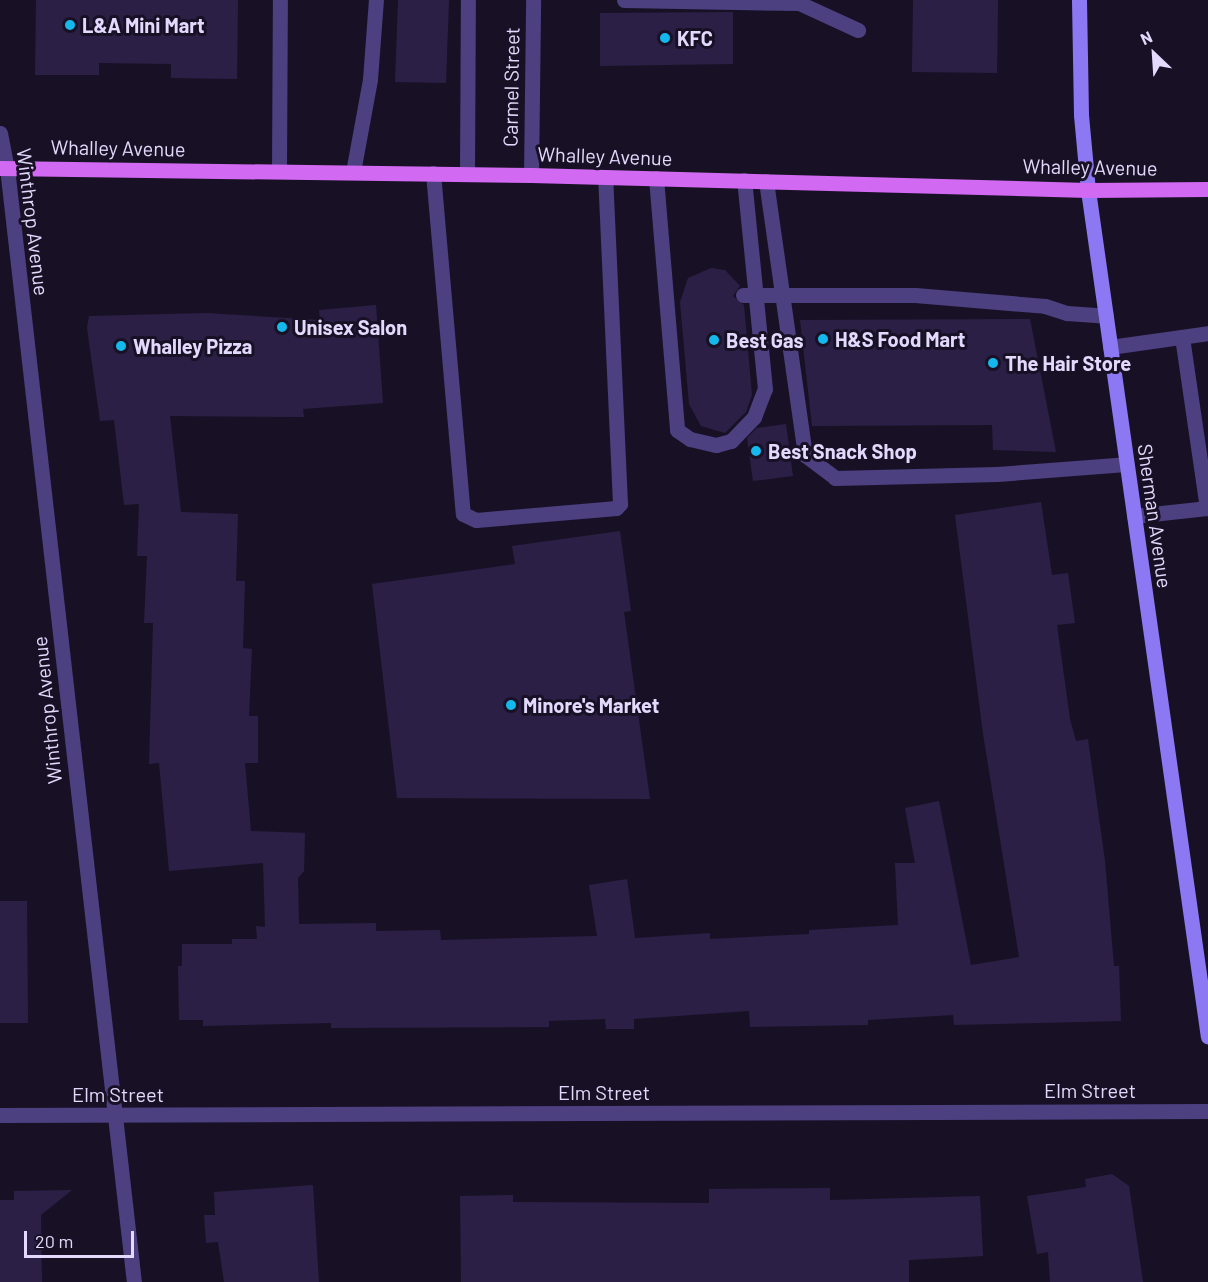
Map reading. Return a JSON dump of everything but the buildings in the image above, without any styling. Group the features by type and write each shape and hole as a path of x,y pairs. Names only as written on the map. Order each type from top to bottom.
{"main road":[{"name":"Sherman Avenue","path":"1079,0 1081,115 1088,190 1208,1037"},
{"name":"Whalley Avenue","path":"4,168 531,174 1088,190 1208,189"}],"street":[{"path":"279,171 280,0"},
{"path":"353,172 370,79 376,0"},
{"path":"467,174 468,0"},
{"name":"Carmel Street","path":"531,174 533,0"},
{"path":"624,0 798,3 858,30"},
{"name":"Winthrop Avenue","path":"0,133 134,1282"},
{"path":"433,173 463,514 476,520 616,508 620,504 605,177"},
{"path":"656,178 674,298 682,404 677,430 690,439 716,445 731,441 754,417 757,398 744,180"},
{"path":"766,181 805,455 836,478 997,474 1126,464"},
{"path":"750,295 915,295 1045,306 1067,314 1106,316"},
{"path":"1110,347 1208,333"},
{"path":"1134,516 1208,508 1182,337"},
{"name":"Elm Street","path":"0,1115 1208,1111"}],"place":[{"name":"L&A Mini Mart","path":"70,25"},
{"name":"KFC","path":"665,38"},
{"name":"Unisex Salon","path":"282,327"},
{"name":"H&S Food Mart","path":"823,339"},
{"name":"Best Gas","path":"714,340"},
{"name":"Whalley Pizza","path":"121,346"},
{"name":"The Hair Store","path":"993,363"},
{"name":"Best Snack Shop","path":"756,451"},
{"name":"Minore's Market","path":"511,705"}]}
